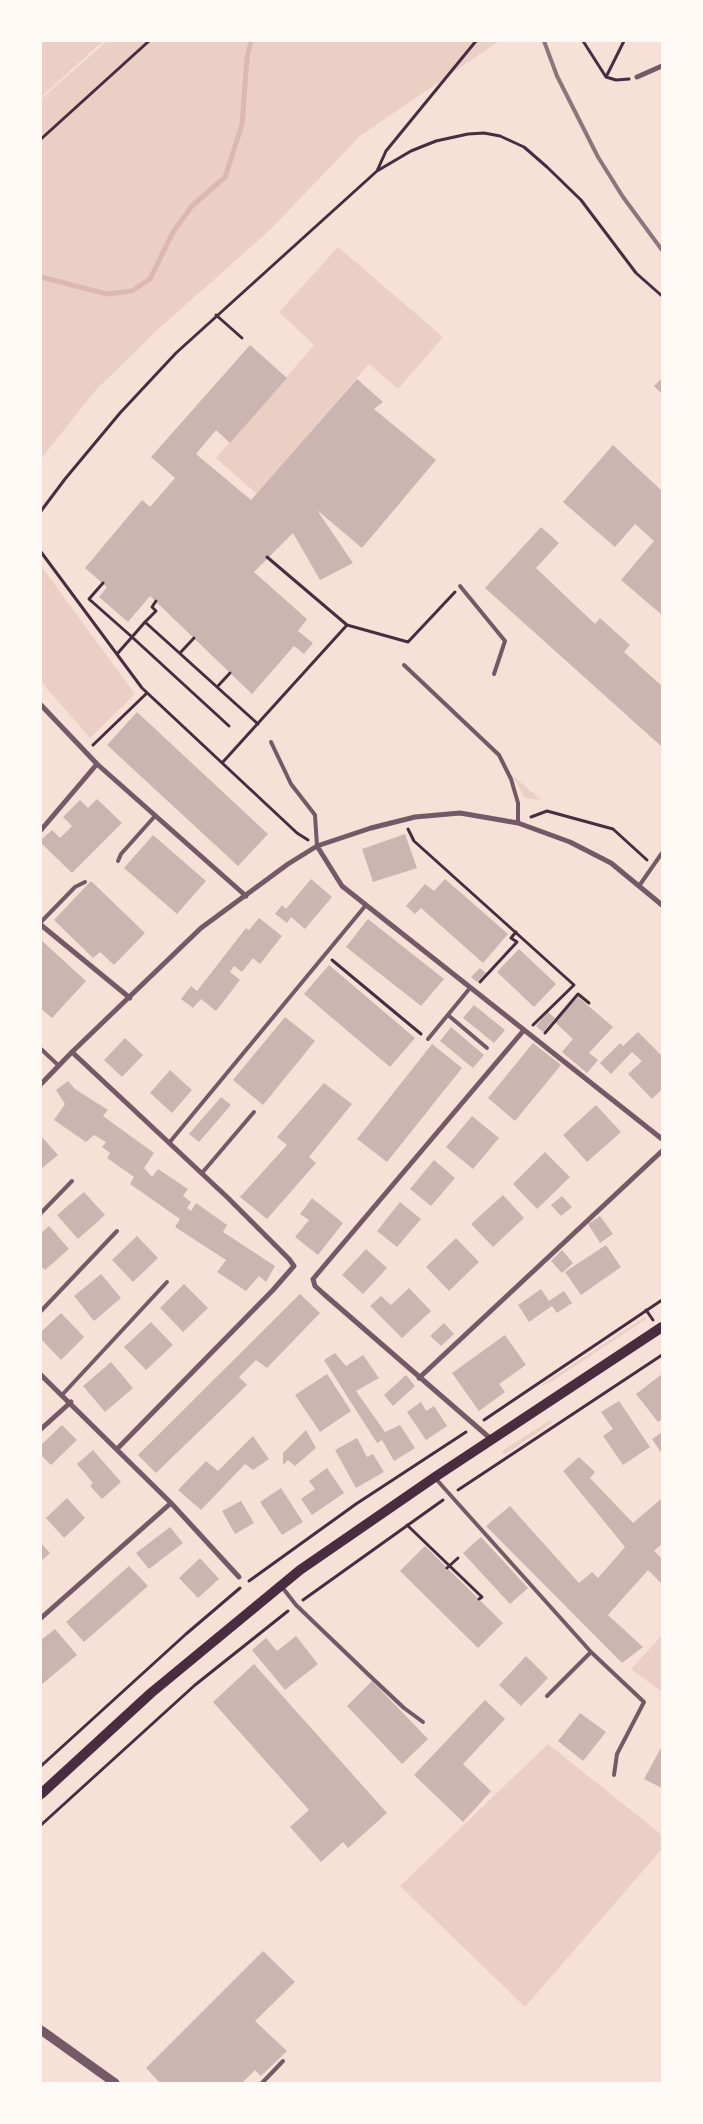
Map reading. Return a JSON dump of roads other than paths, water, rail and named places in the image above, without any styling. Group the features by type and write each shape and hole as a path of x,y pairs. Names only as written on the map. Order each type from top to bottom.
{"main road":[{"path":"41,1794 151,1694 280,1585 435,1477 662,1327"}],"street":[{"path":"637,77 662,66"},
{"path":"41,705 97,764 246,896"},
{"path":"41,830 97,764"},
{"path":"41,1084 58,1065 201,928 288,864 317,846 370,828 403,820 460,813 518,823 570,842 611,863 662,905"},
{"path":"317,846 342,886 662,1139"},
{"path":"41,924 130,998"},
{"path":"491,1440 315,1286 313,1279 524,1030"},
{"path":"72,1052 202,1173 294,1266 273,1290 117,1449"},
{"path":"419,1378 662,1151"},
{"path":"41,1375 71,1402 171,1503 239,1577"},
{"path":"41,1429 71,1402"},
{"path":"41,1618 171,1503"},
{"path":"41,2030 114,2083"}],"lane":[{"path":"460,586 505,641 494,674"},
{"path":"404,665 499,754 511,779 518,803 518,823"},
{"path":"271,742 291,784 315,815 317,846"},
{"path":"118,862 121,854 155,816"},
{"path":"638,886 662,853"},
{"path":"41,924 75,887 85,882"},
{"path":"170,1143 366,905"},
{"path":"428,1039 470,988"},
{"path":"448,1015 487,1048"},
{"path":"41,1049 58,1065"},
{"path":"202,1173 254,1112"},
{"path":"41,1213 72,1181"},
{"path":"41,1311 117,1231"},
{"path":"62,1395 167,1282"},
{"path":"435,1477 591,1652 644,1702 617,1754 614,1775"},
{"path":"280,1585 296,1605 404,1708 423,1722"},
{"path":"547,1696 591,1652"},
{"path":"262,2083 283,2061"}],"waterway":[{"path":"41,277 107,294 132,291 150,279 173,232 192,206 225,177 242,125 247,58 251,41"}],"railway":[{"path":"544,41 557,76 598,157 623,197 662,250"}]}
